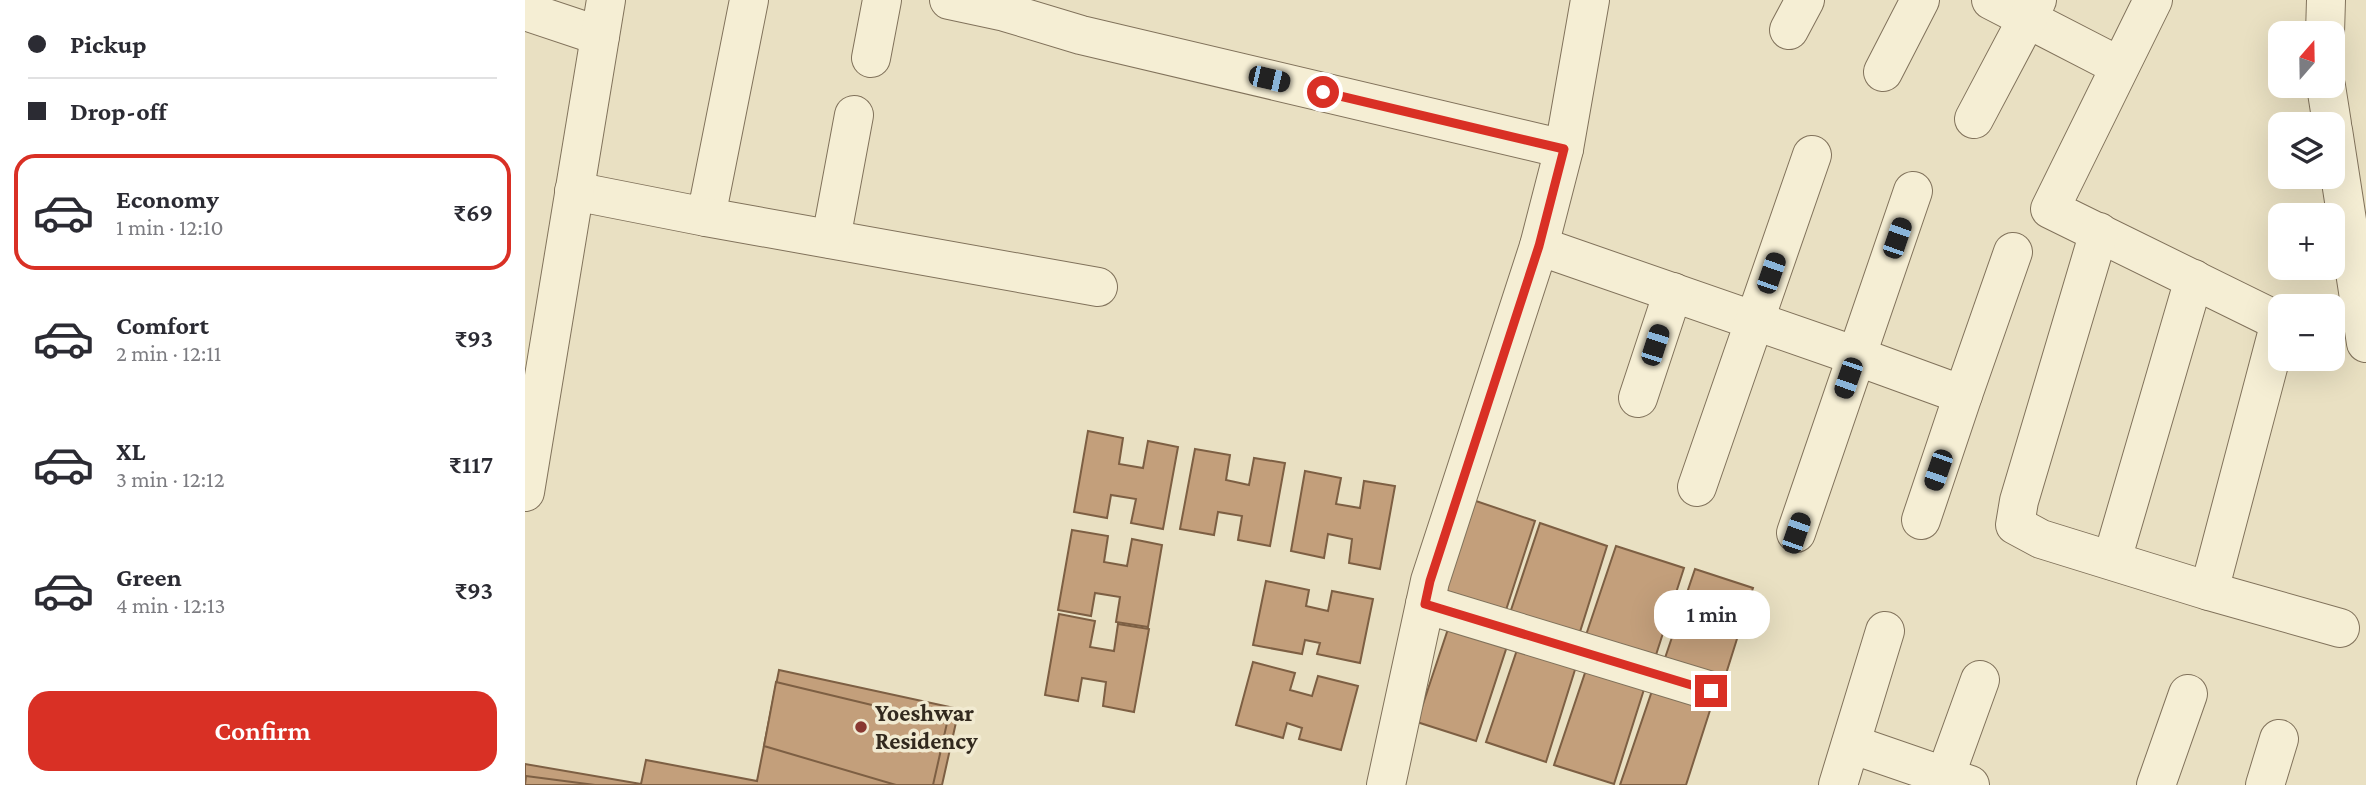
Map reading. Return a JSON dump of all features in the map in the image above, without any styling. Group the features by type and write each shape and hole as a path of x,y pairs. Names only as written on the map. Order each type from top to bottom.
{"street":[{"path":"706,216 749,0"},
{"path":"871,58 882,0"},
{"path":"950,0 1005,12 1081,35 1564,149"},
{"path":"1386,785 1434,568 1539,246 1564,149 1590,0"},
{"path":"1883,72 1920,0"},
{"path":"1991,0 2033,9 2119,66"},
{"path":"2153,0 2049,209 2268,316"},
{"path":"2325,21 2326,0"},
{"path":"1974,120 2033,9"},
{"path":"525,11 603,18 574,191 535,365 525,492"},
{"path":"831,239 854,115"},
{"path":"1697,487 1812,155"},
{"path":"2342,189 2366,343"},
{"path":"574,191 1098,287"},
{"path":"1796,533 1913,191"},
{"path":"2099,232 2019,501 2015,525 2041,539 2340,628"},
{"path":"1539,246 1856,355 1963,395"},
{"path":"1921,520 2013,252"},
{"path":"2112,560 2194,279"},
{"path":"1638,398 1681,294"},
{"path":"2345,343 2366,348"},
{"path":"2209,591 2268,367"},
{"path":"1425,604 1711,691"},
{"path":"1838,785 1885,631"},
{"path":"1851,744 1952,782 1980,680"},
{"path":"2156,785 2188,694"},
{"path":"2265,785 2279,739"}],"building":[{"path":"1088,431 1123,438 1119,464 1143,468 1148,441 1178,447 1163,529 1131,523 1136,499 1111,495 1107,518 1074,512"},
{"path":"1195,449 1230,455 1226,480 1249,485 1254,458 1285,463 1270,546 1238,540 1242,516 1218,512 1214,535 1180,529"},
{"path":"1305,471 1341,478 1336,504 1360,508 1364,481 1395,486 1380,569 1349,563 1352,539 1328,534 1324,558 1291,551"},
{"path":"1467,498 1535,521 1506,610 1437,588"},
{"path":"1540,523 1607,546 1579,635 1510,613"},
{"path":"1072,530 1108,536 1104,562 1127,566 1132,539 1162,545 1148,627 1116,622 1120,597 1095,593 1091,616 1058,610"},
{"path":"1616,546 1684,568 1655,658 1586,635"},
{"path":"1695,569 1753,588 1725,677 1665,658"},
{"path":"1266,581 1309,590 1306,606 1328,611 1332,591 1373,599 1360,663 1317,654 1320,643 1305,640 1302,654 1253,645"},
{"path":"1059,614 1095,621 1090,647 1114,651 1118,624 1149,629 1134,712 1103,706 1106,682 1082,678 1078,701 1045,695"},
{"path":"1452,617 1510,637 1476,741 1417,722"},
{"path":"1521,638 1579,657 1546,762 1486,742"},
{"path":"1589,661 1647,680 1614,784 1554,765"},
{"path":"1253,662 1295,673 1290,690 1312,696 1318,676 1358,686 1341,750 1299,739 1302,728 1287,723 1283,738 1236,725"},
{"name":"Yoeshwar Residency","path":"779,670 959,709 942,785 525,785 525,764 641,784 646,760 757,781"},
{"path":"776,682 947,723 933,785 896,785 764,746"},
{"path":"1655,682 1713,701 1686,785 1620,785"},
{"path":"526,776 595,785 525,785"}],"place":[{"name":"Yoeshwar Residency","path":"861,727"}],"route":[{"path":"1323,92 1564,149 1539,246 1430,581 1425,604 1711,691"}]}
